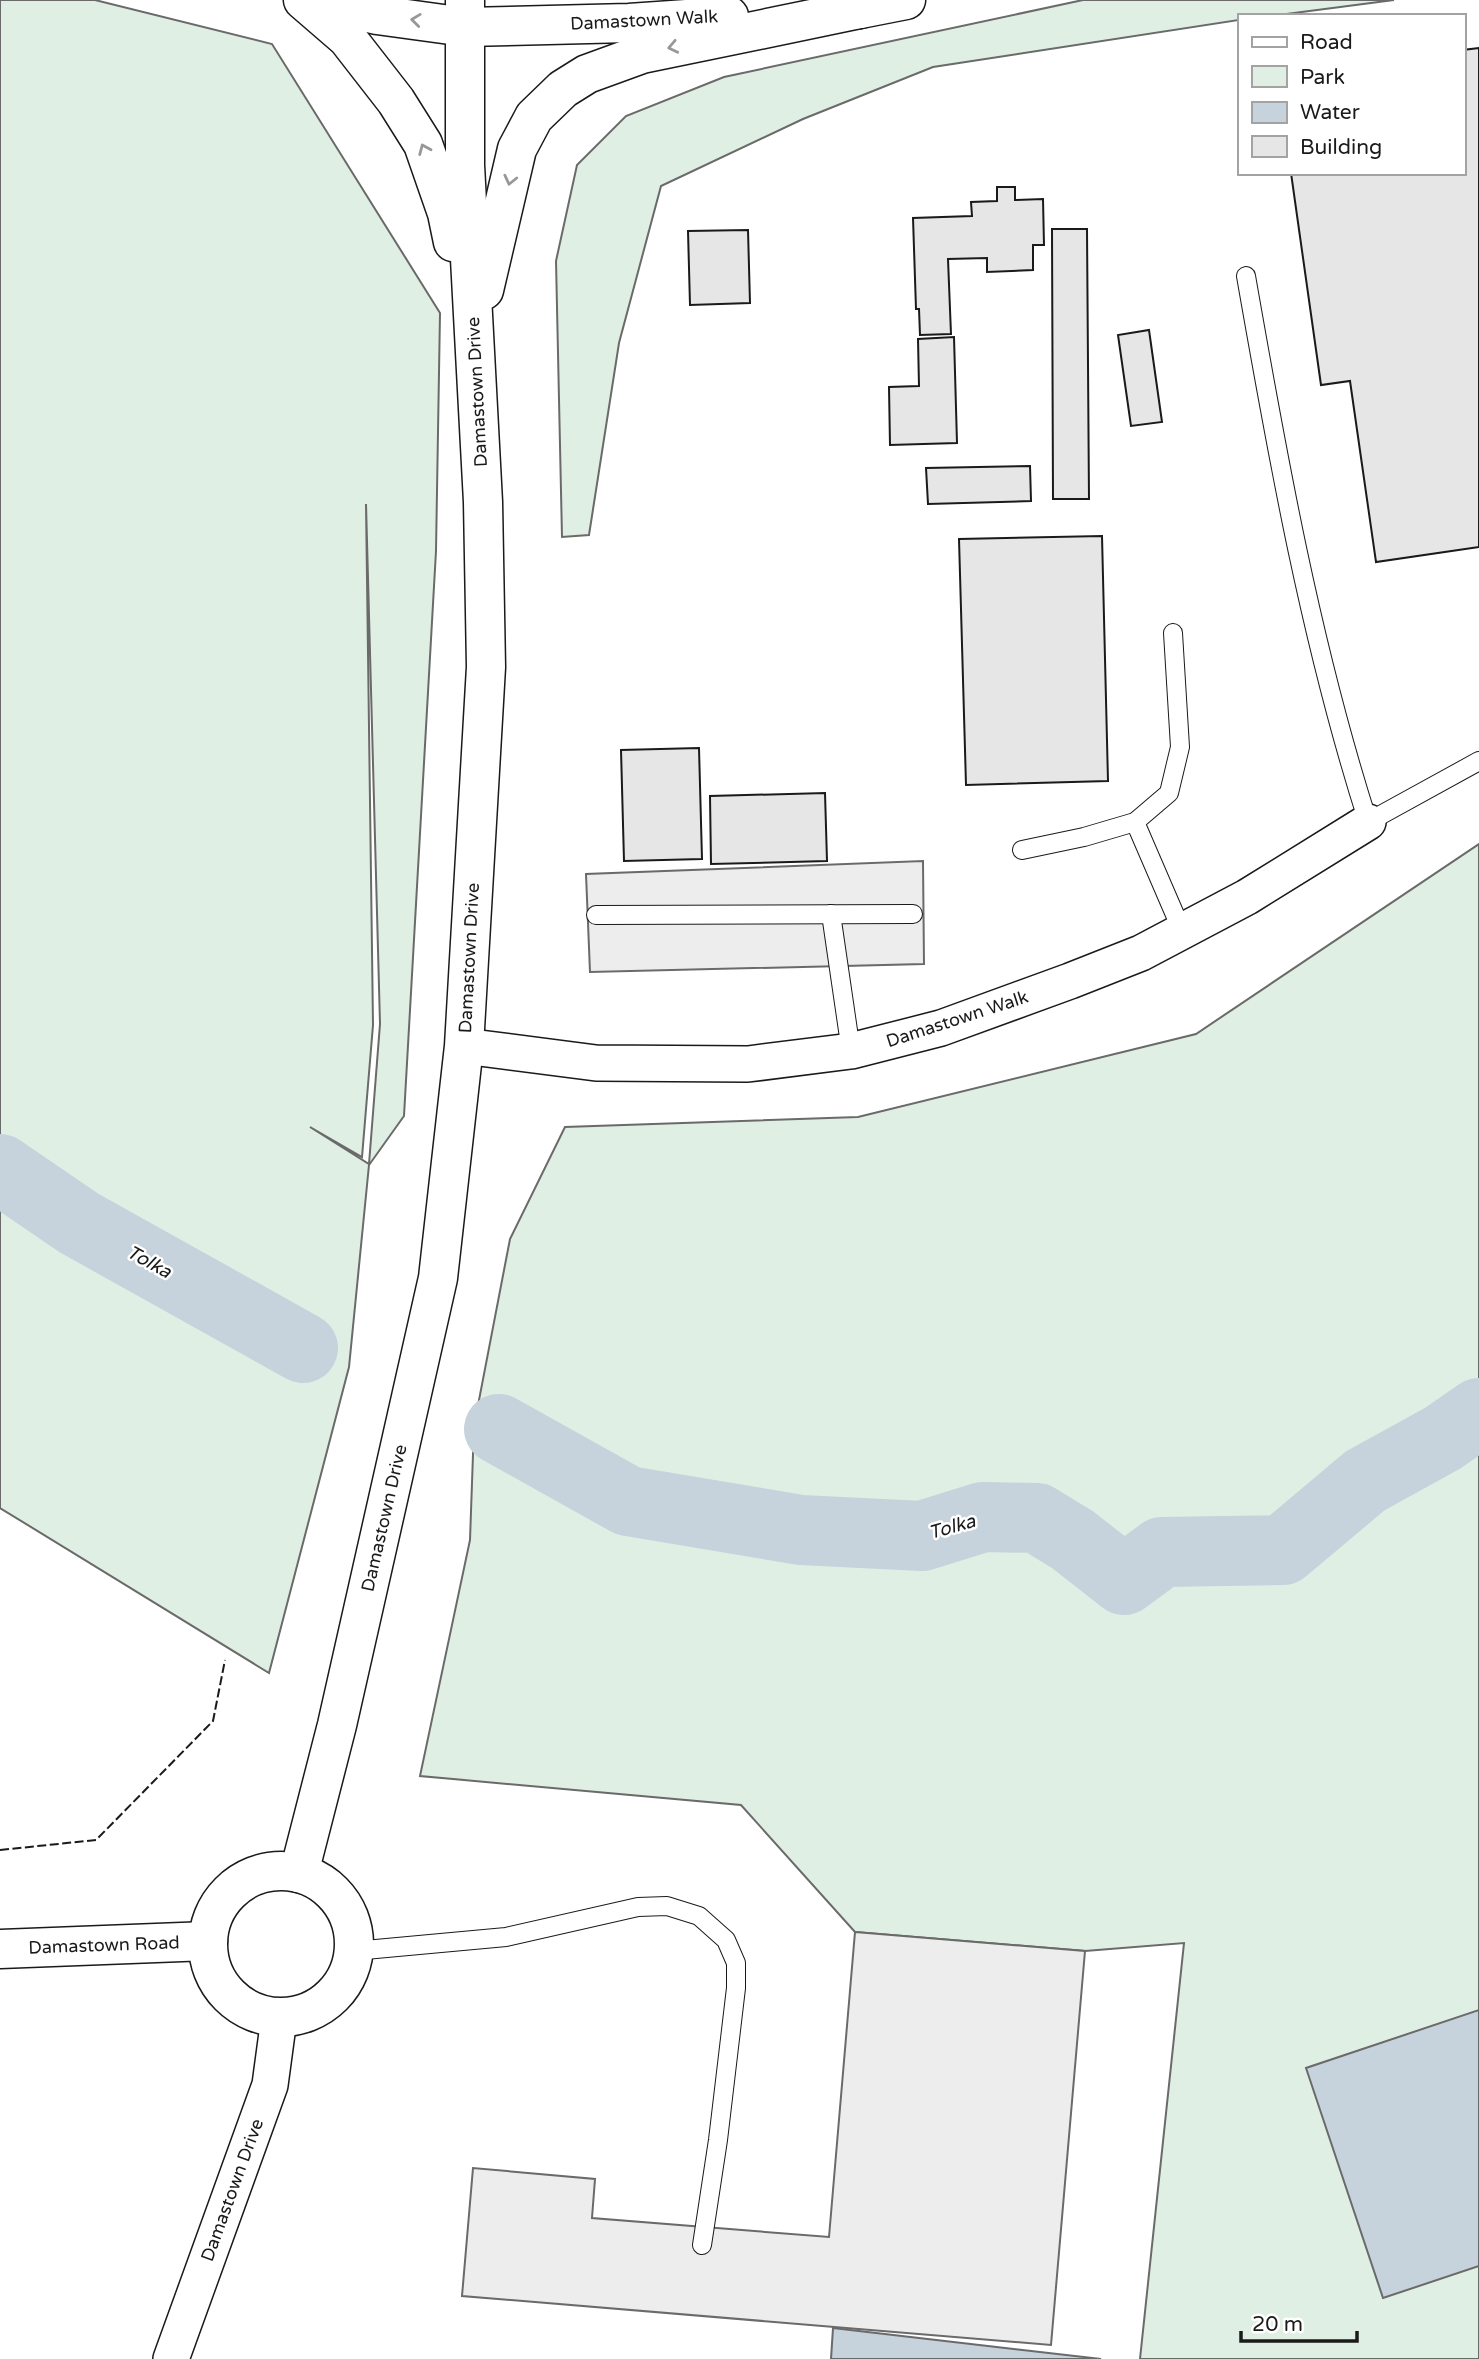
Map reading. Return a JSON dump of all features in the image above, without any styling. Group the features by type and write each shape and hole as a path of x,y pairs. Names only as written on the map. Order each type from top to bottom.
{"main road":[{"path":"303,0 347,38 396,102 423,144 447,213 474,333"},
{"name":"Damastown Walk","path":"310,0 465,13 641,21 860,9 906,0"},
{"path":"603,0 641,21"},
{"path":"474,333 517,149 534,117 563,89 587,74 642,54 860,9"},
{"name":"Damastown Drive","path":"299,1873 337,1725 438,1278 464,1046 486,667 483,502 465,165 465,13"},
{"path":"277,1871 299,1873 318,1881 334,1894 347,1911 353,1930 354,1951 349,1973 338,1991 321,2006 301,2015 279,2018 256,2013 236,2002 228,1994 220,1985 211,1964 208,1941 212,1920 222,1901 237,1885 256,1875 277,1871"},
{"name":"Damastown Road","path":"0,1949 208,1941"}],"street":[{"name":"Damastown Walk","path":"464,1046 610,1063 748,1064 851,1051 941,1028 1141,953 1247,897 1368,822"},
{"name":"Damastown Drive","path":"171,2359 270,2085 279,2018"}],"lane":[{"path":"1246,276 1267,394 1321,656 1344,747 1368,822 1479,761"},
{"path":"1022,850 1084,838 1135,822 1169,793 1181,747 1173,633"},
{"path":"1135,822 1182,931"},
{"path":"831,914 851,1051"},
{"path":"596,915 913,914"},
{"path":"354,1951 506,1937 638,1907 667,1906 699,1916 726,1940 736,1963 736,1988 718,2140 702,2245"}],"green space":[{"path":"0,0 95,0 272,44 440,313 436,551 404,1116 369,1165 349,1367 269,1673 0,1508","holes":["366,504 380,1024 369,1164 310,1127 362,1157 373,1025"]},
{"path":"1083,0 1394,0 1286,14 1238,14 1238,20 933,67 803,119 661,186 619,343 589,535 562,537 556,261 577,165 626,116 724,77"},
{"path":"1479,844 1479,2359 1140,2359 1184,1943 1085,1951 855,1932 741,1805 420,1776 470,1540 474,1426 510,1239 565,1127 858,1117 1196,1034"}],"shaded area":[{"path":"923,861 924,964 590,972 586,874"},
{"path":"855,1932 1085,1951 1051,2345 462,2296 473,2168 595,2179 592,2218 829,2237"}],"water":[{"path":"1479,2010 1479,2266 1383,2298 1306,2068"},
{"path":"833,2328 1101,2359 831,2359"}],"building":[{"path":"1479,48 1479,547 1376,562 1350,381 1321,385 1291,175 1465,175 1465,50"},
{"path":"997,187 1015,187 1015,200 1043,199 1044,245 1033,245 1033,270 987,272 987,258 948,259 951,334 920,335 919,309 916,309 913,218 972,216 971,202 997,201"},
{"path":"1052,229 1087,229 1089,499 1053,499"},
{"path":"748,230 750,303 690,305 688,231"},
{"path":"1149,330 1162,422 1131,426 1118,335"},
{"path":"954,337 957,443 890,445 889,387 919,386 918,339"},
{"path":"1030,466 1031,501 928,504 926,468"},
{"path":"1102,536 1108,781 966,785 959,539"},
{"path":"699,748 702,859 624,861 621,750"},
{"path":"825,793 827,861 711,864 710,796"}],"waterway":[{"name":"Tolka","path":"0,1169 79,1223 303,1348"},
{"name":"Tolka","path":"499,1429 628,1501 801,1530 922,1536 983,1517 1037,1518 1073,1540 1124,1580 1162,1552 1283,1550 1365,1481 1443,1438 1479,1413"}],"fence":[{"path":"0,1850 96,1840 213,1721 225,1660"}]}
